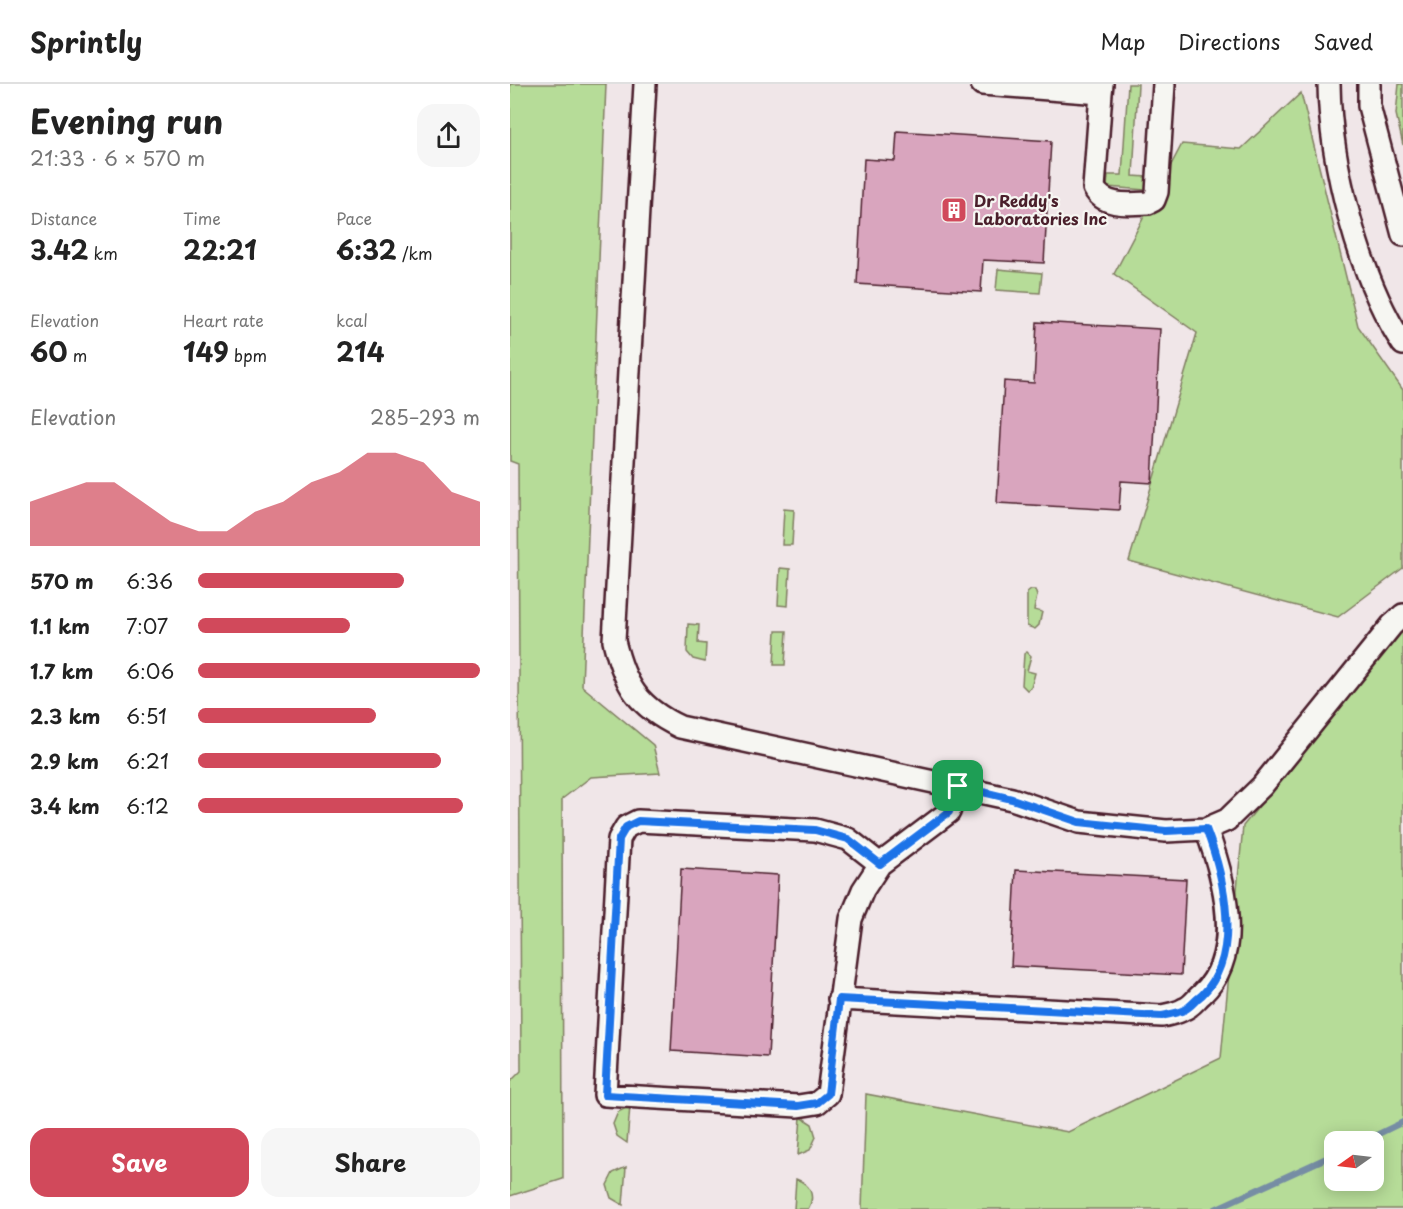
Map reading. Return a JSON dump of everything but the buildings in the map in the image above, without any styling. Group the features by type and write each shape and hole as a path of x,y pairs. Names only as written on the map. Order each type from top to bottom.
{"street":[{"path":"645,84 614,641 621,669 635,696 656,715 680,727 1012,799 1079,822 1166,831 1206,829 1227,820 1262,786 1403,615"},
{"path":"982,84 1101,88 1094,188 1098,197 1105,201 1148,203 1154,200 1157,192 1164,84"},
{"path":"1329,84 1329,122 1344,197 1371,280 1403,344"},
{"path":"1369,84 1369,106 1403,235"},
{"path":"880,864 848,839 815,830 638,821 626,827 619,839 605,1095 798,1106 817,1103 828,1094 851,919 863,890 880,864 949,812 958,786"},
{"path":"839,999 1162,1016 1186,1009 1211,986 1224,956 1225,904 1219,863 1206,829"}],"green space":[{"path":"510,84 606,84 582,686 653,745 660,773 591,777 562,799 563,1179 510,1196 510,1082 521,1071 518,464 510,461"},
{"path":"1128,84 1138,84 1133,176 1147,177 1146,190 1107,187 1108,175 1122,175"},
{"path":"1399,84 1403,84 1403,145 1396,114"},
{"path":"1301,93 1358,326 1403,390 1403,568 1338,617 1129,561 1197,333 1114,274 1182,144 1241,149"},
{"path":"998,269 1042,273 1040,293 996,290"},
{"path":"784,509 794,510 792,545 782,545"},
{"path":"780,568 790,569 788,606 778,605"},
{"path":"1035,590 1037,596 1034,610 1042,612 1039,625 1035,629 1027,626 1027,593"},
{"path":"688,624 699,625 698,643 706,644 705,662 693,659 687,652"},
{"path":"1403,629 1403,1209 862,1209 866,1094 1068,1132 1221,1058 1243,826"},
{"path":"776,631 787,631 785,665 774,665"},
{"path":"1027,652 1031,656 1027,671 1035,673 1031,688 1027,690 1022,685 1024,654"},
{"path":"630,1106 627,1143 617,1136 613,1124 618,1112"},
{"path":"801,1117 812,1124 816,1137 810,1150 798,1155"},
{"path":"626,1167 623,1205 611,1198 607,1185 613,1173"},
{"path":"796,1179 805,1184 810,1191 811,1200 808,1209 794,1209"}],"waterway":[{"path":"1384,1131 1403,1122"},
{"path":"1215,1209 1324,1159"}],"place":[{"name":"Dr Reddy's Laboratories Inc","path":"954,210"}],"route":[{"path":"958,786 1012,799 1079,822 1166,831 1206,829 1219,863 1226,914 1224,956 1211,986 1186,1009 1162,1016 839,999 828,1094 817,1103 798,1106 605,1095 619,839 626,827 638,821 815,830 848,839 880,864 949,812 958,786"}]}
